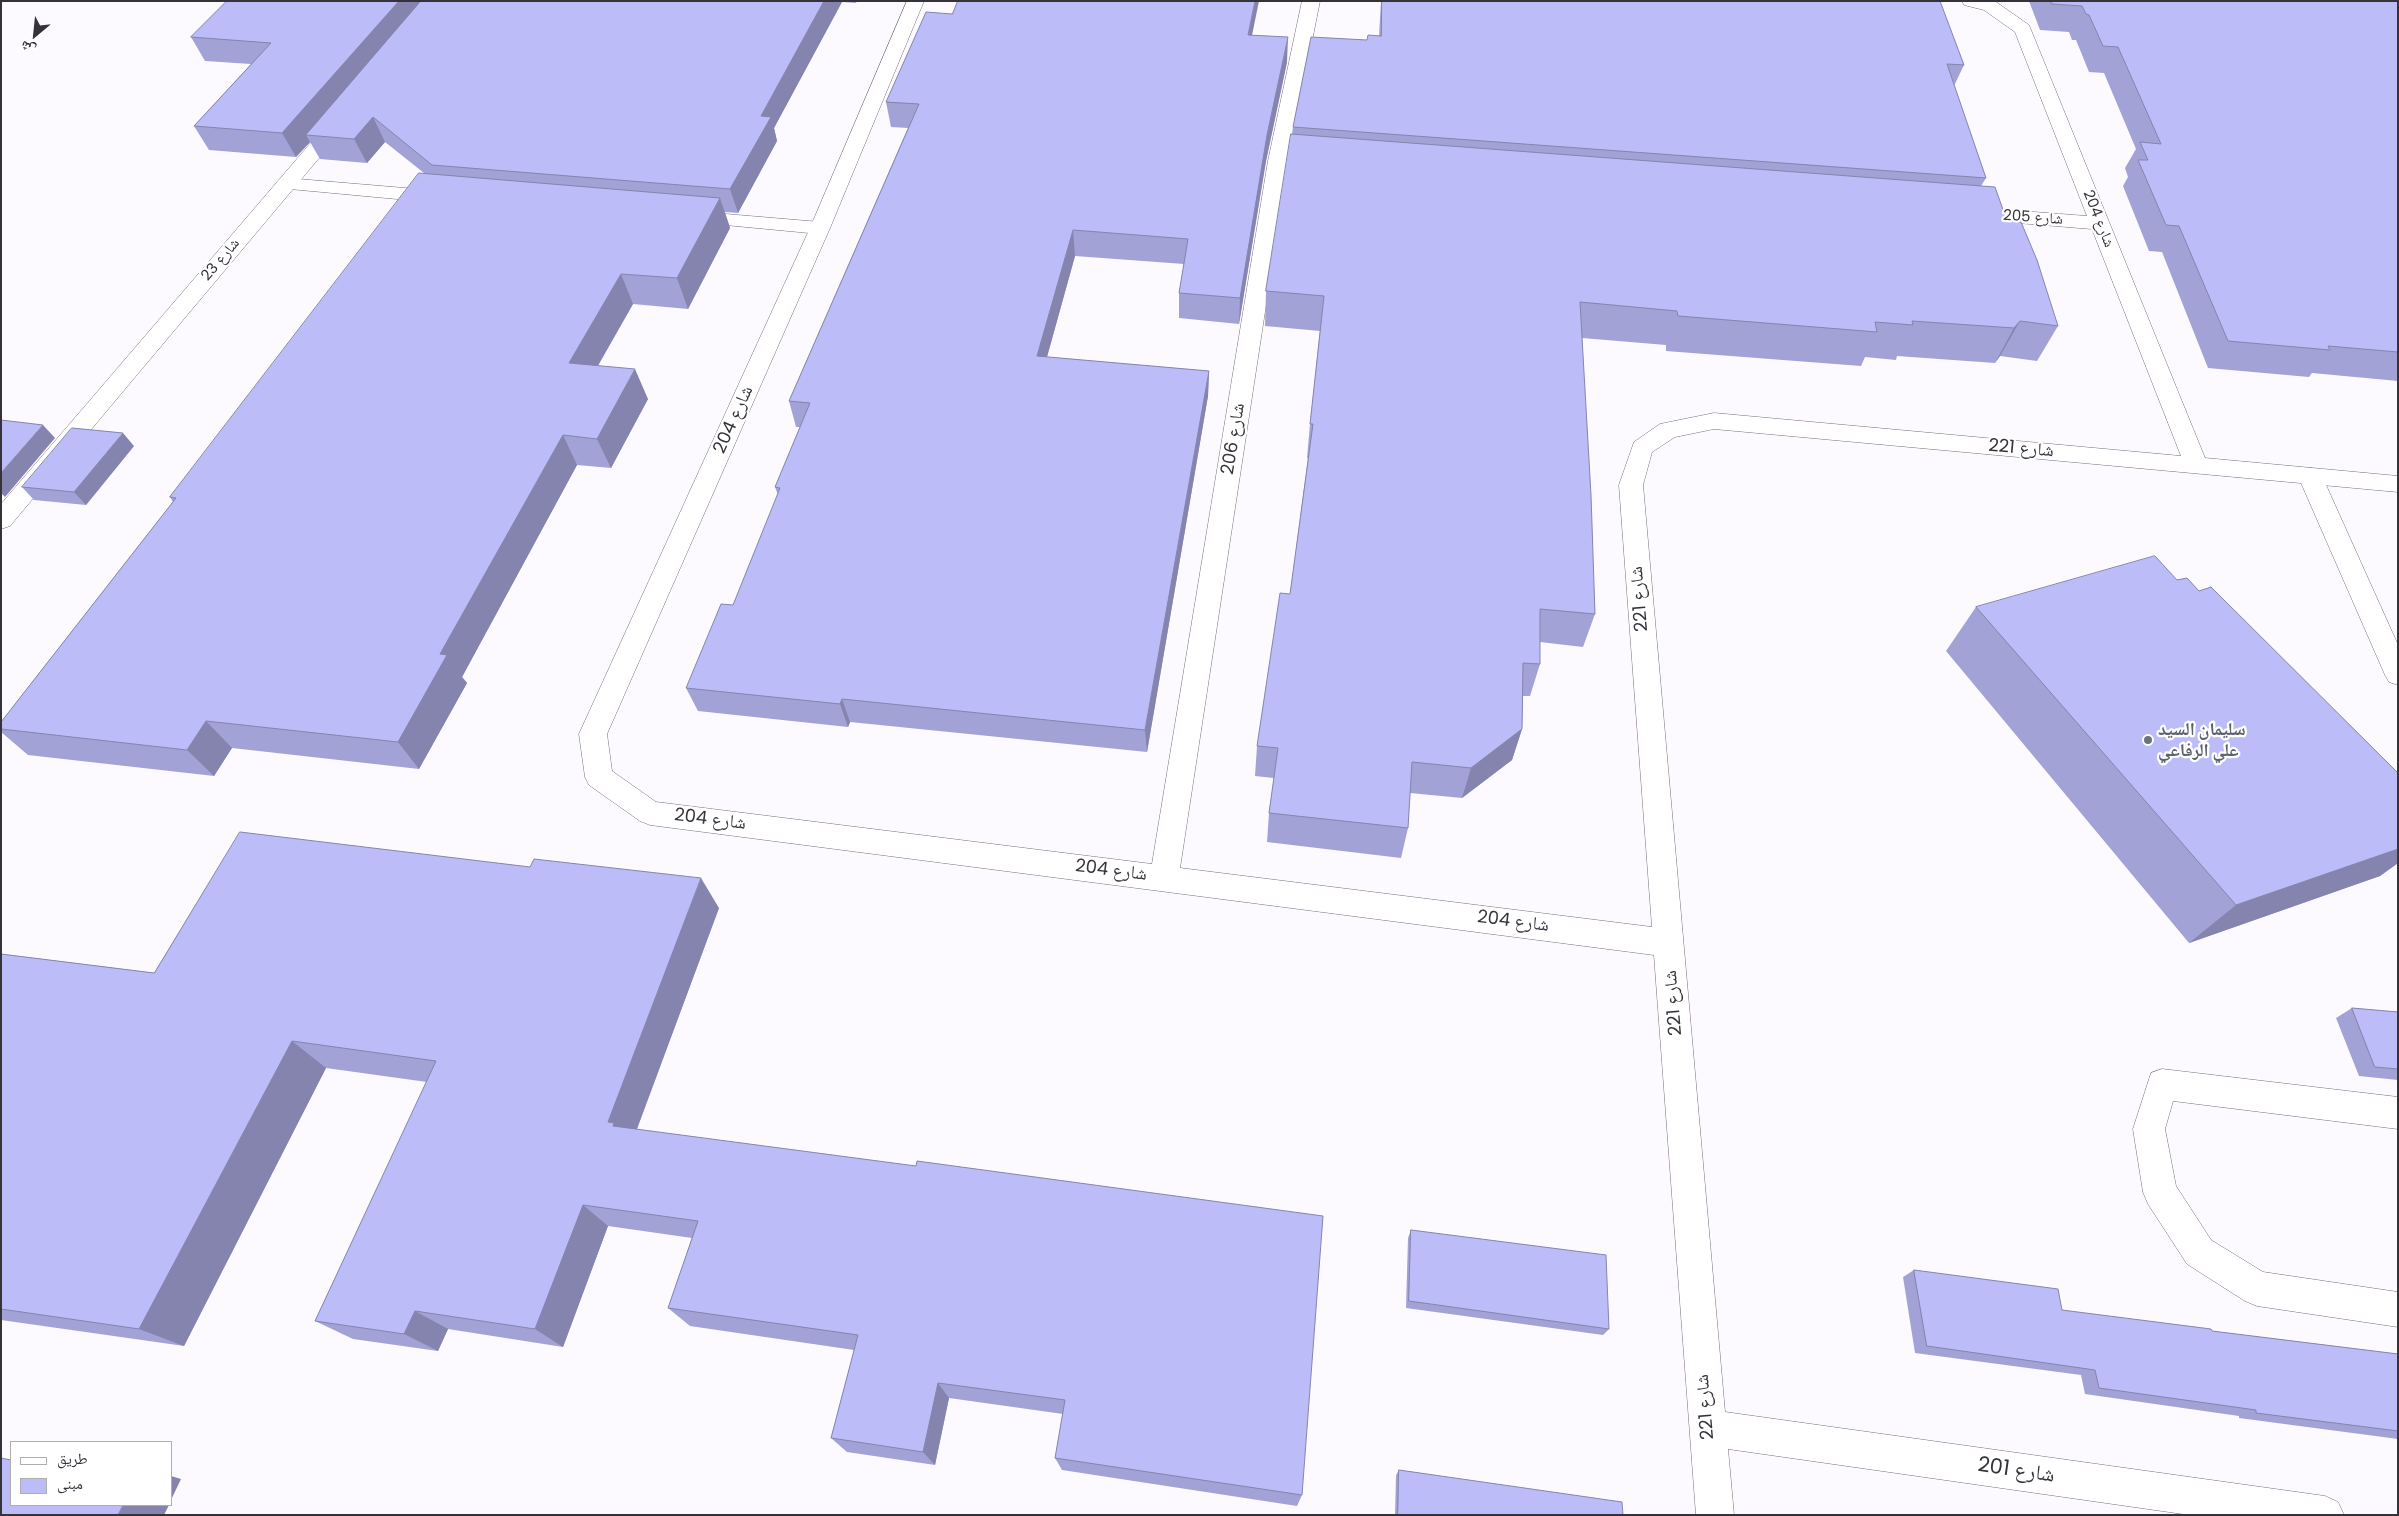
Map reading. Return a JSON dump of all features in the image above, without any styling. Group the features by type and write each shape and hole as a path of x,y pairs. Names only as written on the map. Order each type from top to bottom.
{"street":[{"name":"شارع 204","path":"916,1 820,228 593,734 599,777 650,813 1669,942"},
{"name":"شارع 206","path":"1164,878 1288,162 1311,1"},
{"name":"شارع 204","path":"1970,1 1990,6 2023,29 2196,464"},
{"name":"شارع 23","path":"1,520 355,104"},
{"path":"286,184 454,198"},
{"name":"شارع 205","path":"1950,212 2099,223"},
{"path":"672,216 820,228"},
{"name":"شارع 221","path":"1714,1515 1631,485 1642,448 1668,430 1714,421 2398,484"},
{"path":"2310,476 2398,675"},
{"path":"2398,1113 2162,1084 2149,1129 2160,1192 2199,1252 2257,1289 2398,1310"},
{"name":"شارع 201","path":"1708,1428 2325,1515"}],"building":[{"path":"227,1 399,1 282,133 194,126 271,43 191,37"},
{"path":"421,1 824,1 761,116 771,117 730,189 432,165 373,117 354,139 306,135"},
{"path":"958,1 1255,1 1248,35 1288,37 1267,135 1240,298 1179,293 1188,239 1073,230 1037,356 1209,371 1145,730 842,699 840,704 686,688 721,604 733,605 780,488 775,487 810,403 789,401 919,104 886,102 926,12 952,14"},
{"path":"1382,1 1940,1 1964,65 1947,64 1986,178 1293,127 1311,37 1367,40 1368,35 1381,36"},
{"path":"2051,1 2398,1 2398,352 2328,346 2330,350 2228,341 2179,226 2166,225 2138,160 2148,160 2140,142 2161,144 2118,47 2103,46 2089,15 2086,14 2082,6 2052,4"},
{"path":"1291,134 1995,187 2007,221 2021,222 2037,260 2058,326 2020,321 2014,328 1912,321 1913,325 1875,322 1877,332 1678,316 1677,311 1580,302 1591,495 1595,614 1540,609 1540,664 1523,663 1522,729 1471,768 1412,762 1408,828 1269,813 1278,748 1257,746 1280,593 1290,594 1313,424 1310,424 1324,296 1266,291"},
{"path":"419,173 720,198 677,278 621,274 569,363 635,369 597,439 563,435 440,654 447,655 398,742 206,721 187,750 1,729 1,722 176,498 170,497"},
{"path":"1,420 43,425 1,473"},
{"path":"72,428 123,433 74,492 22,487"},
{"name":"سليمان السيد علي الرفاعي","path":"2155,556 2177,580 2187,578 2199,591 2211,587 2398,773 2398,849 2236,905 1976,607"},
{"path":"240,832 530,867 534,859 701,878 608,1122 614,1123 613,1126 916,1166 917,1161 1323,1216 1302,1495 1055,1458 1065,1400 938,1383 923,1452 831,1438 858,1335 668,1308 698,1221 583,1205 535,1329 415,1311 404,1334 315,1321 436,1061 292,1041 139,1329 1,1309 1,954 154,973"},
{"path":"2352,1008 2398,1012 2398,1069 2375,1067"},
{"path":"1411,1230 1606,1255 1609,1329 1409,1301"},
{"path":"1914,1270 2058,1289 2062,1310 2398,1354 2398,1431 2256,1413 2256,1410 2099,1388 2095,1370 1927,1346"},
{"path":"1,1458 10,1460 10,1506 122,1506 118,1515 1,1515"},
{"path":"1399,1470 1622,1502 1623,1515 1398,1515"}],"place":[{"name":"سليمان السيد علي الرفاعي","path":"2148,740"}]}
